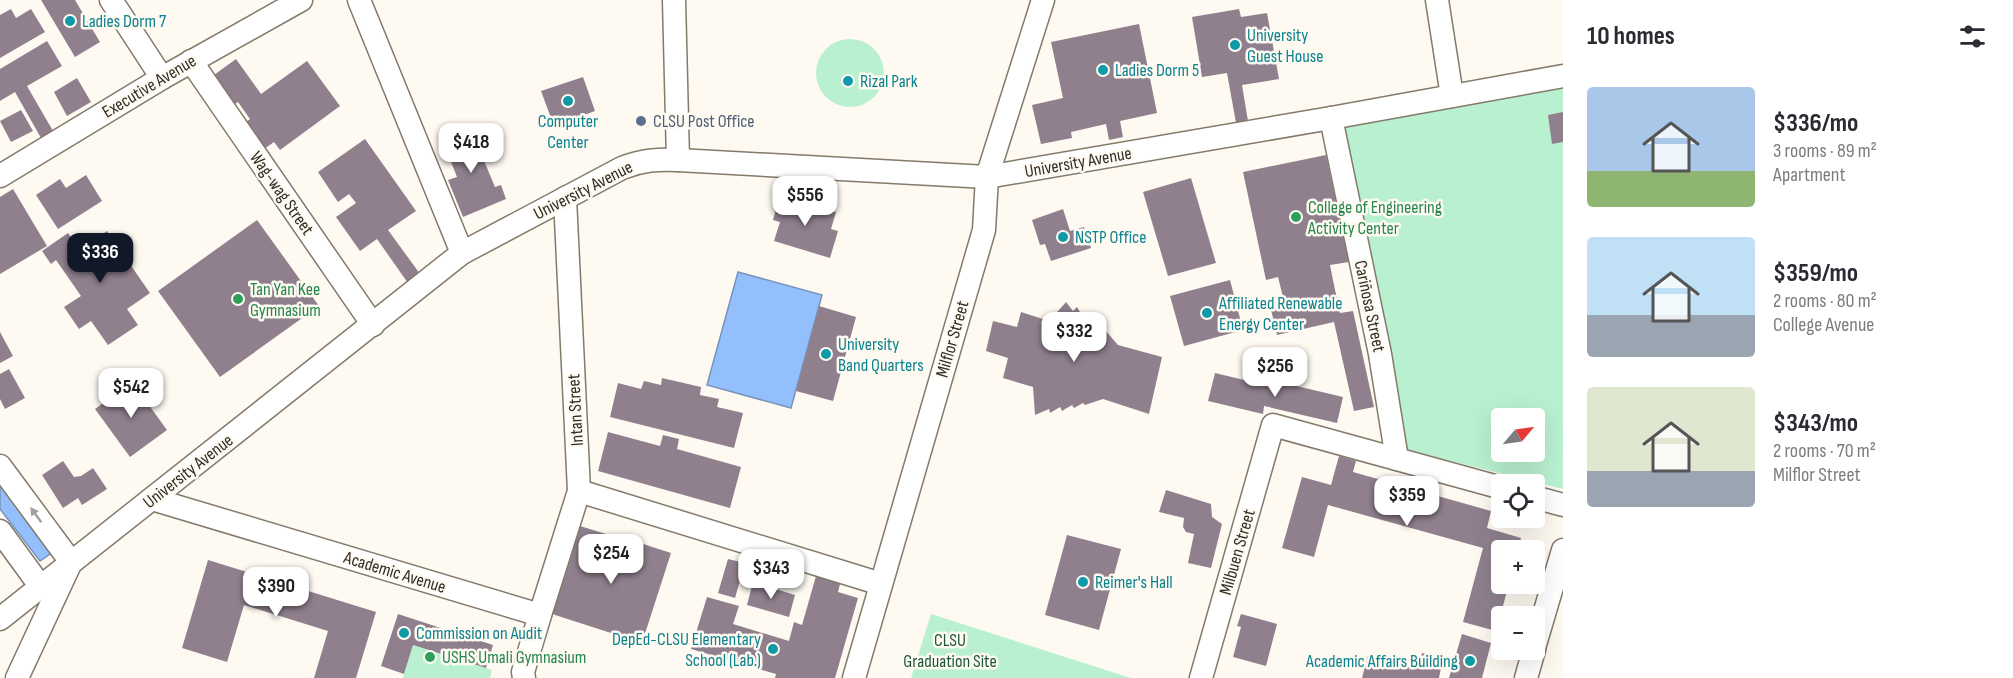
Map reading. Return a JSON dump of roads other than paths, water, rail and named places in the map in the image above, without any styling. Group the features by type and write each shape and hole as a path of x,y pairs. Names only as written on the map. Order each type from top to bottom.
{"street":[{"path":"111,0 162,78"},
{"name":"Executive Avenue","path":"0,176 191,61 301,0"},
{"path":"359,0 462,253"},
{"path":"674,0 678,159"},
{"name":"Milflor Street","path":"854,678 984,230 987,177 1043,0"},
{"path":"1437,0 1452,96"},
{"name":"Wag-wag Street","path":"191,61 373,325"},
{"name":"University Avenue","path":"0,619 10,601 42,586 462,253 635,163 656,159 678,159 987,177 1563,76"},
{"name":"Cariñosa Street","path":"1331,118 1380,354 1397,459"},
{"name":"Intan Street","path":"540,615 579,490 565,198"},
{"name":"Milbuen Street","path":"1201,678 1273,425 1397,459"},
{"path":"1397,459 1491,485"},
{"path":"0,466 71,562 17,678"},
{"path":"579,490 881,584"},
{"name":"Academic Avenue","path":"152,499 540,615"},
{"path":"1545,500 1563,505"},
{"path":"0,531 42,586"},
{"path":"1545,611 1563,550"},
{"path":"524,678 523,672 540,615"},
{"path":"1526,678 1531,660"}],"water":[{"path":"738,272 822,295 791,408 707,385"},
{"path":"0,481 53,552 40,561 0,509"}],"place":[{"name":"Ladies Dorm 7","path":"70,21"},
{"name":"University Guest House","path":"1235,45"},
{"name":"Ladies Dorm 5","path":"1103,70"},
{"name":"Rizal Park","path":"848,81"},
{"name":"Computer Center","path":"568,101"},
{"name":"CLSU Post Office","path":"641,121"},
{"name":"College of Engineering Activity Center","path":"1296,217"},
{"name":"NSTP Office","path":"1063,237"},
{"name":"Tan Yan Kee Gymnasium","path":"238,299"},
{"name":"Affiliated Renewable Energy Center","path":"1207,313"},
{"name":"University Band Quarters","path":"826,354"},
{"name":"Reimer's Hall","path":"1083,582"},
{"name":"Commission on Audit","path":"404,633"},
{"name":"DepEd-CLSU Elementary School (Lab.)","path":"773,649"},
{"name":"USHS Umali Gymnasium","path":"430,657"},
{"name":"Academic Affairs Building","path":"1470,661"}],"park label":[{"name":"CLSU Graduation Site","path":"950,650"}]}
